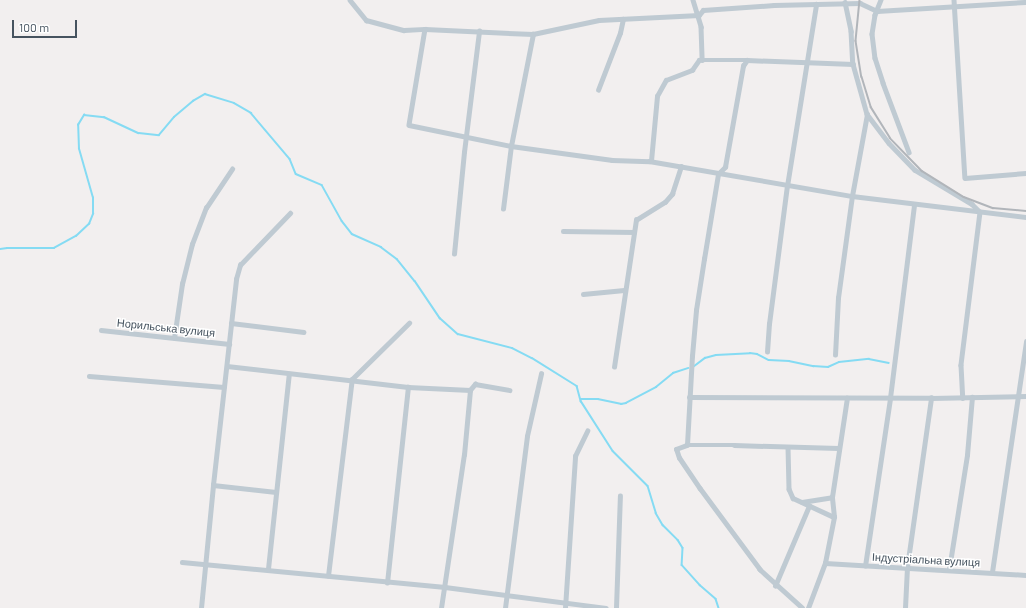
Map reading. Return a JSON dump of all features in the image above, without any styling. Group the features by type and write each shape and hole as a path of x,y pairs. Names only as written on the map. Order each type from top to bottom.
{"street":[{"path":"350,0 366,20 404,30 425,28 533,34 599,20 699,15 703,10 845,2 860,3 878,12 1026,2"},
{"path":"693,0 699,15 702,40 702,60"},
{"path":"880,0 872,34 875,58 909,152"},
{"path":"954,0 964,178 1026,173"},
{"path":"845,2 851,31 853,64 867,114 889,143 915,170 972,204 980,212"},
{"path":"767,352 769,324 787,186 808,63 816,4"},
{"path":"598,90 620,34 623,19"},
{"path":"425,28 409,125 511,146 612,160 652,161 718,174 852,196 914,205 1026,217"},
{"path":"454,254 466,136 479,31"},
{"path":"503,209 511,146 533,34"},
{"path":"652,161 657,96 666,80 692,70 698,60 747,60 853,64"},
{"path":"687,445 696,310 718,174 725,167 744,66 747,60"},
{"path":"835,355 838,298 852,196 867,114"},
{"path":"614,367 624,290 636,220 665,202 672,194 681,166"},
{"path":"174,338 182,284 192,244 206,208 232,168"},
{"path":"865,566 890,398 914,205"},
{"path":"963,398 961,365 980,212"},
{"path":"201,608 236,279 240,265 290,213"},
{"path":"563,231 634,232"},
{"path":"583,294 624,290"},
{"path":"231,323 304,332"},
{"path":"328,576 352,379 409,323"},
{"name":"Норильська вулиця","path":"101,330 229,344"},
{"path":"992,572 1026,340"},
{"path":"227,366 289,374 352,379 408,387 470,390"},
{"path":"268,569 289,374"},
{"path":"505,608 526,436 541,374"},
{"path":"89,376 224,387"},
{"path":"441,608 464,455 470,390 475,384 509,390"},
{"path":"387,583 408,387"},
{"path":"689,397 963,398 1026,396"},
{"path":"949,569 967,455 972,397"},
{"path":"808,608 825,563 834,517 832,497 838,448 847,398"},
{"path":"905,608 907,567 931,398"},
{"path":"565,605 575,456 587,431"},
{"path":"802,608 776,586 756,564 700,490 679,458 676,449 687,445 838,448"},
{"path":"788,447 789,489 793,498 834,517"},
{"path":"213,485 276,492"},
{"path":"616,608 620,496"},
{"path":"801,503 832,497"},
{"path":"776,586 809,506"},
{"path":"182,562 268,569 387,583 445,587 565,605 606,608"},
{"name":"Індустріальна вулиця","path":"825,563 949,569 1026,575"}],"waterway":[{"path":"0,249 54,248 76,236 89,224 93,214 93,198 79,149 78,125 84,115 104,117 139,133 159,135 174,117 193,101 205,94 234,103 251,113 290,159 296,174 322,185 342,221 352,234 381,247 397,259 415,281 440,318 458,334 512,348 532,358 577,386 581,401 613,451 648,486 656,513 663,525 678,540 683,548 682,565 700,585 716,599 719,608"},
{"path":"693,367 705,358 716,355 750,353 757,354 769,360 789,361 813,366 828,367 839,362 869,359 889,363"},
{"path":"581,399 598,399 621,404 626,403 656,387 673,373 688,368"}],"railway":[{"path":"860,0 856,41 862,77 871,107 890,138 922,171 964,197 993,208 1026,211"}]}
